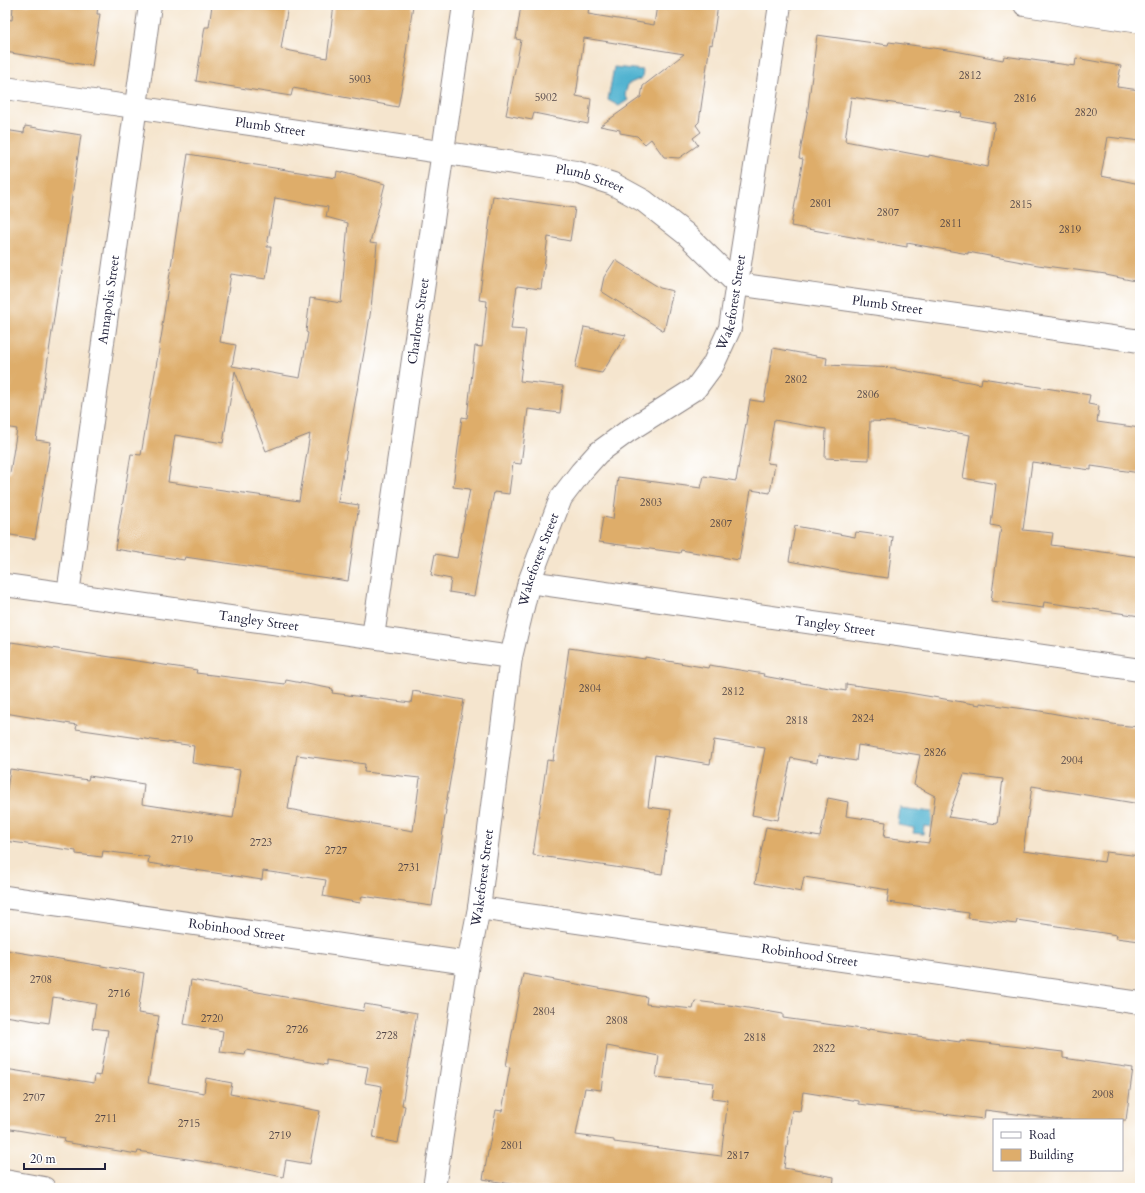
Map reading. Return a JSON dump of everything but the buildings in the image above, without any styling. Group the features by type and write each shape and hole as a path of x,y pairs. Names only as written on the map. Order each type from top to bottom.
{"street":[{"name":"Annapolis Street","path":"68,594 150,5"},
{"name":"Charlotte Street","path":"373,637 464,5"},
{"name":"Wakeforest Street","path":"434,1188 468,963 479,908 511,657 529,582 561,498 581,472 598,453 628,431 696,388 713,365 730,328 780,5"},
{"path":"1025,5 1140,22"},
{"name":"Plumb Street","path":"5,88 576,172 613,184 644,201 686,234 737,284 1140,341"},
{"name":"Tangley Street","path":"529,582 1140,670"},
{"name":"Tangley Street","path":"5,585 511,657"},
{"name":"Robinhood Street","path":"5,897 468,963"},
{"name":"Robinhood Street","path":"479,908 1140,1003"},
{"path":"5,1181 44,1188"}],"water":[{"path":"614,67 643,70 642,78 628,84 625,95 628,100 619,106 608,100"},
{"path":"900,808 949,814 947,829 924,826 923,834 913,833 914,828 898,825"}]}
